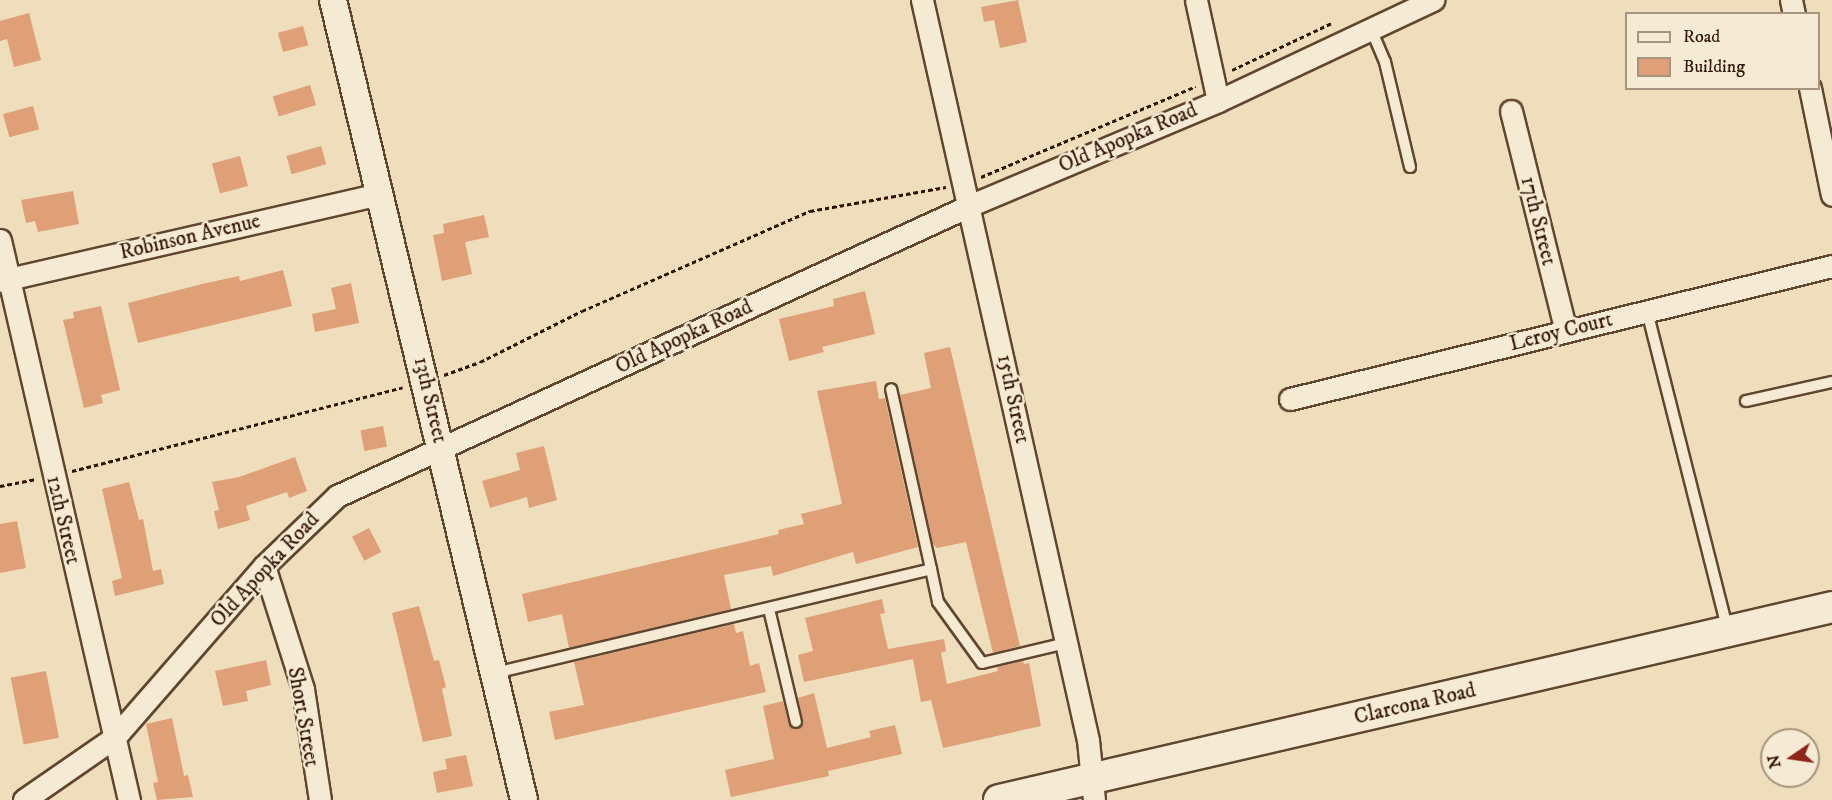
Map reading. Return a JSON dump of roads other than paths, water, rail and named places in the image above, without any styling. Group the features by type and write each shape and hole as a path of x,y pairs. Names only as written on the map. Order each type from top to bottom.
{"main road":[{"name":"Clarcona Road","path":"999,800 1093,789 1832,607"}],"street":[{"name":"13th Street","path":"333,0 426,381 524,800"},
{"name":"15th Street","path":"922,0 966,183 1088,740 1093,789"},
{"path":"1196,0 1218,101"},
{"name":"Old Apopka Road","path":"24,800 115,737 264,566 337,496 970,205 1218,101 1433,0"},
{"path":"1810,90 1832,195"},
{"name":"17th Street","path":"1511,111 1566,331"},
{"name":"Robinson Avenue","path":"4,280 380,194"},
{"name":"12th Street","path":"0,240 4,280 129,800"},
{"name":"Leroy Court","path":"1290,399 1832,266"},
{"name":"Short Street","path":"264,566 303,689 320,800"}],"lane":[{"path":"1371,29 1385,62 1410,167"},
{"path":"1647,311 1728,631"},
{"path":"1746,401 1832,382"},
{"path":"891,389 938,602 982,663 1066,644"},
{"path":"495,674 931,569"},
{"path":"769,609 796,722"}]}
